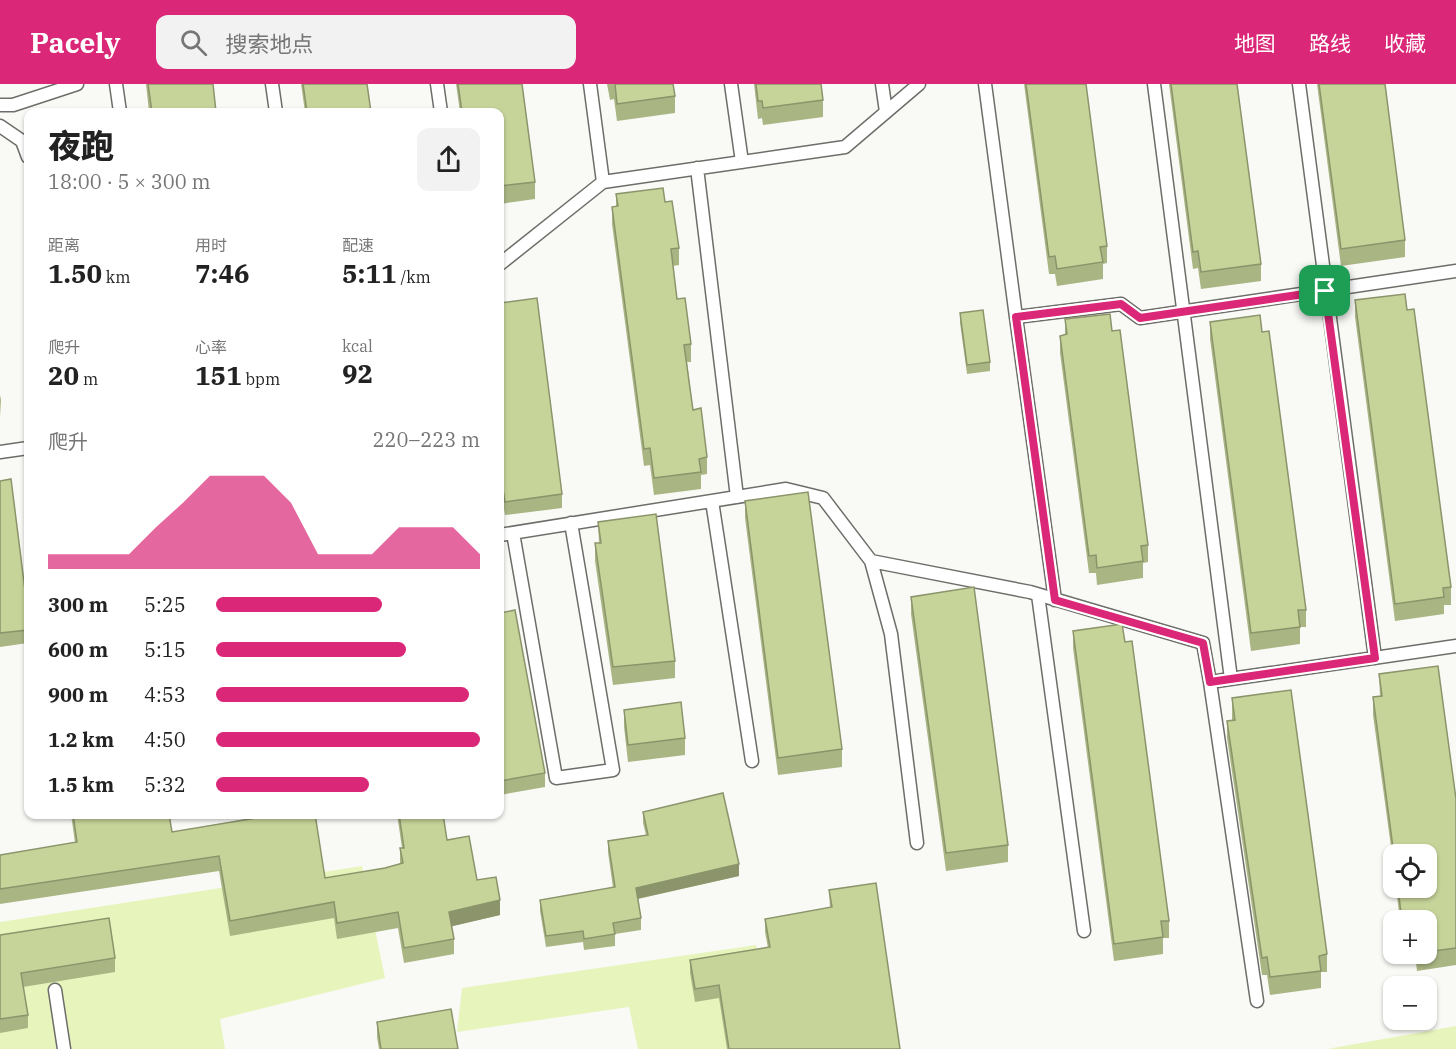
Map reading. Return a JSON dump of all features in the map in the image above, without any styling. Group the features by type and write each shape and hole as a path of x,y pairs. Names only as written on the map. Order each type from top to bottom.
{"lane":[{"path":"0,105 13,105 77,84"},
{"path":"116,84 119,108"},
{"path":"272,84 275,108"},
{"path":"437,84 440,108"},
{"path":"590,84 603,182"},
{"path":"731,84 742,162"},
{"path":"882,84 886,112"},
{"path":"504,261 603,182 845,147 920,84"},
{"path":"985,84 1055,600"},
{"path":"1154,84 1231,679"},
{"path":"1299,84 1375,658"},
{"path":"0,126 22,141 24,146"},
{"path":"697,168 737,497"},
{"path":"1016,317 1121,304 1140,318 1456,271"},
{"path":"0,452 24,449"},
{"path":"504,534 786,489 823,498 871,561 891,634 917,843"},
{"path":"712,501 752,761"},
{"path":"513,533 556,778 613,770 572,524"},
{"path":"871,561 1038,595 1203,643 1257,1001"},
{"path":"1038,595 1084,931"},
{"path":"1210,682 1456,646"},
{"path":"55,990 64,1049"}],"green space":[{"path":"362,866 385,978 220,1019 225,1049 0,1049 0,922"},
{"path":"756,945 775,1049 638,1049 629,1007 457,1032 462,988"},
{"path":"1456,1026 1456,1049 1327,1049 1437,1030"}],"building":[{"path":"148,84 213,84 216,108 151,108"},
{"path":"303,84 367,84 370,108 306,108"},
{"path":"458,84 522,84 535,182 504,186 504,108 461,108"},
{"path":"615,84 673,84 675,96 617,104"},
{"path":"756,84 821,84 823,100 763,108 762,101 758,101"},
{"path":"1026,84 1086,84 1107,246 1100,247 1103,262 1057,269 1055,256 1049,257"},
{"path":"1171,84 1237,84 1261,264 1201,272 1198,251 1193,252"},
{"path":"1319,84 1385,84 1405,240 1341,249"},
{"path":"663,188 665,202 672,201 679,248 671,249 677,299 685,298 691,344 684,345 693,410 701,408 707,457 699,459 701,472 654,478 650,448 644,449 612,207 618,206 616,194"},
{"path":"1405,294 1407,310 1414,309 1451,587 1443,588 1444,597 1395,604 1355,300"},
{"path":"537,298 562,494 505,502 504,302"},
{"path":"983,310 990,362 967,365 960,313"},
{"path":"1110,314 1112,331 1120,330 1148,545 1141,546 1143,561 1097,568 1096,555 1089,556 1060,336 1067,334 1065,319"},
{"path":"1260,315 1262,332 1269,331 1306,610 1298,610 1300,627 1251,633 1210,322"},
{"path":"11,479 24,582 24,630 0,633 0,481"},
{"path":"808,492 842,749 778,758 745,501"},
{"path":"656,514 675,661 613,667 595,543 601,543 598,522"},
{"path":"974,587 1008,845 946,853 911,597"},
{"path":"515,610 545,773 504,780 504,612"},
{"path":"1122,624 1125,642 1132,641 1169,921 1161,921 1163,937 1114,944 1073,631"},
{"path":"1438,666 1456,799 1456,948 1437,951 1437,910 1401,910 1399,898 1437,898 1437,844 1393,844 1373,697 1382,696 1379,674"},
{"path":"1291,690 1327,954 1319,956 1321,971 1270,977 1267,957 1262,958 1227,721 1235,720 1232,698"},
{"path":"681,702 685,738 628,745 624,710"},
{"path":"723,793 739,864 636,888 641,918 613,923 615,934 584,939 583,931 546,936 540,900 615,887 608,841 648,835 643,812"},
{"path":"74,819 170,819 172,832 250,819 316,819 325,878 403,863 400,848 404,848 400,819 444,819 447,840 469,836 477,880 496,877 500,900 449,912 454,939 404,948 398,912 337,923 334,902 230,921 219,856 0,889 0,855 77,842"},
{"path":"876,883 900,1049 729,1049 719,985 695,989 690,960 770,947 765,919 832,907 829,890"},
{"path":"109,918 115,958 21,973 28,1015 0,1019 0,935"},
{"path":"451,1009 458,1049 381,1049 377,1022"}],"route":[{"path":"1325,291 1375,658 1210,682 1203,643 1055,600 1016,317 1121,304 1140,318 1325,291"}]}
